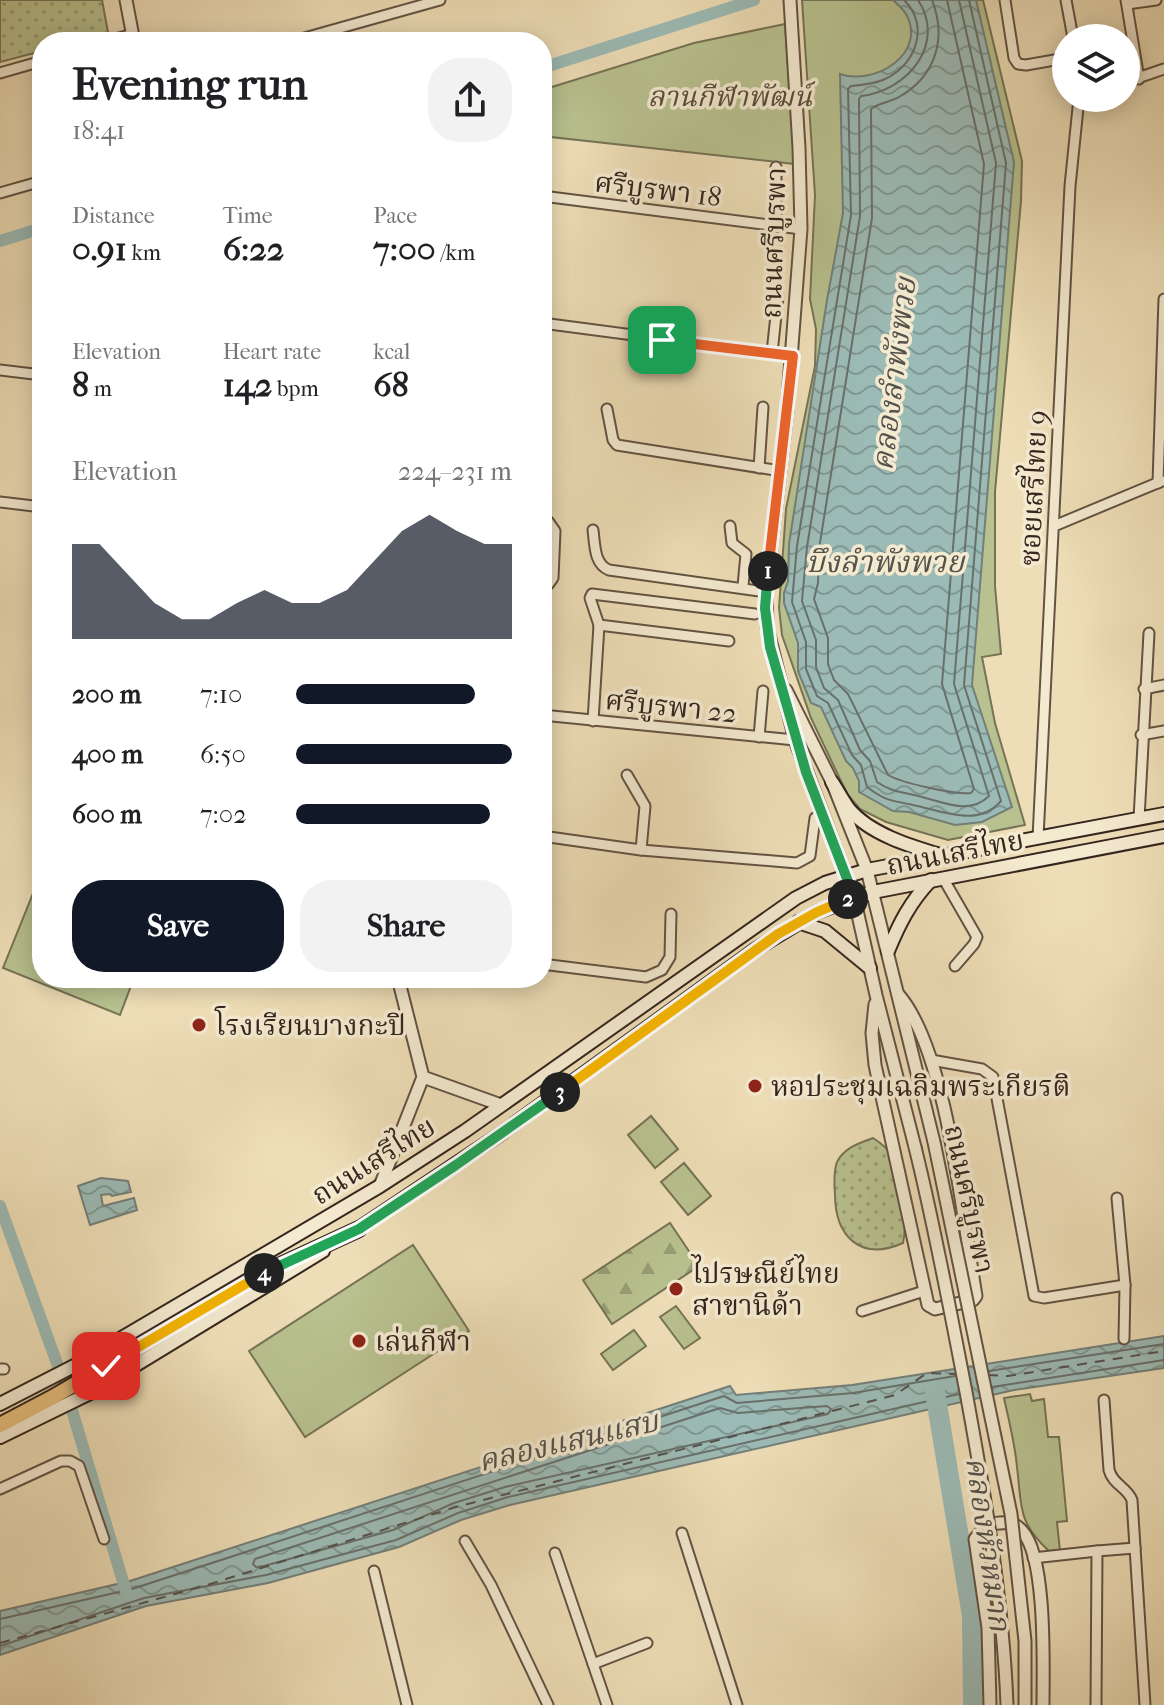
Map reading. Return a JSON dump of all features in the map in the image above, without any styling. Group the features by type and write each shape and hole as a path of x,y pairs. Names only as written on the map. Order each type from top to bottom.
{"main road":[{"path":"832,782 849,809 860,819 914,847 943,856"},
{"name":"ถนนเสรีไทย","path":"0,1404 76,1365 380,1186 796,898 847,875 867,870 1164,814"},
{"name":"ถนนเสรีไทย","path":"0,1437 90,1393 359,1229 499,1135 734,964 798,922 854,897 873,892 1164,836"},
{"path":"888,951 898,924 913,900 937,879"},
{"path":"798,922 825,931 870,968"},
{"path":"0,1425 268,1271 359,1229"}],"street":[{"path":"126,0 133,32"},
{"path":"326,32 440,0"},
{"path":"1005,0 1014,58 1018,64 1052,60"},
{"path":"1066,0 1070,24"},
{"path":"1130,24 1126,2 1156,0"},
{"name":"ถนนศรีบูรพา","path":"790,5 801,229 793,356 766,592 767,627 795,740 854,897 915,1147 953,1322 988,1514 1004,1639 1007,1705"},
{"path":"0,73 32,64"},
{"path":"1140,79 1164,69"},
{"name":"ซอยเสรีไทย 9","path":"1038,838 1073,140 1077,112"},
{"path":"776,167 776,227"},
{"path":"0,193 32,184"},
{"name":"ศรีบูรพา 18","path":"552,197 801,229"},
{"path":"772,353 778,296"},
{"path":"1054,526 1161,482 1164,299"},
{"path":"552,324 793,356"},
{"path":"0,370 32,374"},
{"path":"759,468 763,407"},
{"path":"607,409 613,440 617,445 781,471"},
{"path":"0,502 32,506"},
{"path":"730,526 732,543 746,554 743,586"},
{"path":"552,527 555,531 552,579"},
{"path":"593,530 598,563 609,570 743,586 766,592"},
{"path":"593,721 599,625 590,598 592,594 755,614"},
{"path":"599,625 729,641"},
{"path":"1139,819 1141,735 1149,633"},
{"name":"ถนนศรีบูรพา","path":"778,676 832,782 867,870 934,1142 1011,1514 1025,1641 1025,1705"},
{"path":"1144,689 1164,685"},
{"path":"759,737 763,691"},
{"name":"ศรีบูรพา 22","path":"552,716 795,740"},
{"path":"1141,735 1164,731"},
{"path":"627,775 645,806 641,850"},
{"path":"552,837 641,850 797,863 810,856 815,818"},
{"path":"937,879 977,937 955,966"},
{"path":"552,965 646,977 662,970 670,957 671,914"},
{"path":"380,1186 423,1077 401,988"},
{"path":"876,995 872,1033 875,1065 924,1291 928,1305 935,1309 973,1300 976,1296 951,1141 931,1060 910,1007 898,994"},
{"path":"931,1060 982,1069 993,1077 1034,1296 1044,1298 1125,1285"},
{"path":"423,1077 501,1105"},
{"path":"1117,1198 1125,1285 1124,1339"},
{"path":"862,1311 924,1291"},
{"path":"1104,1400 1109,1470 1112,1480 1132,1500 1145,1705"},
{"path":"0,1489 61,1461 70,1461 79,1466 104,1539"},
{"path":"990,1705 988,1628 975,1539 987,1525 1009,1522 1022,1529 1033,1558 1042,1618 1043,1705"},
{"path":"682,1533 737,1705"},
{"path":"465,1541 491,1585 548,1705"},
{"path":"1033,1558 1135,1548"},
{"path":"1096,1705 1097,1551"},
{"path":"555,1553 607,1705"},
{"path":"374,1571 407,1705"},
{"path":"593,1664 647,1643"}],"green space":[{"path":"0,0 102,0 108,32 32,32 32,54 0,62"},
{"name":"บึงลำพังพวย","path":"802,0 983,0 1022,161 995,492 995,586 1001,654 982,657 995,723 1025,825 948,840 886,822 860,809 848,795 811,718 782,635 779,608 786,509 815,366 816,329 810,299 815,195"},
{"name":"ลานกีฬาพัฒน์","path":"785,24 795,164 552,137 552,87 694,43"},
{"path":"32,896 32,980 3,968"},
{"path":"53,988 130,988 120,1015"},
{"path":"651,1116 678,1149 655,1168 628,1135"},
{"path":"873,1138 886,1148 895,1161 902,1190 905,1213 903,1243 888,1248 863,1247 853,1241 845,1233 836,1209 834,1182 840,1157 852,1147"},
{"path":"684,1163 711,1196 688,1215 661,1182"},
{"path":"670,1223 699,1266 612,1324 583,1280"},
{"name":"เล่นกีฬา","path":"413,1245 469,1331 305,1437 249,1351"},
{"path":"676,1306 700,1338 684,1349 660,1317"},
{"path":"634,1330 646,1346 613,1370 601,1354"},
{"path":"1030,1394 1032,1401 1044,1399 1048,1437 1059,1437 1067,1521 1057,1522 1060,1551 1050,1552 1039,1541 1026,1522 1021,1504 1015,1450 1004,1398"}],"water":[{"name":"บึงลำพังพวย","path":"893,0 976,0 1014,162 972,685 1012,807 982,822 955,825 909,812 893,811 859,792 859,781 853,768 846,761 821,707 811,703 798,671 798,643 784,603 789,544 843,213 840,74 854,77 882,71 904,54 910,42 911,29 906,14"},
{"path":"101,1178 128,1181 131,1192 101,1195 103,1206 134,1198 137,1210 90,1225 78,1186"},
{"name":"คลองแสนแสบ","path":"1164,1336 1164,1368 1014,1390 510,1505 461,1520 399,1547 268,1583 146,1606 0,1655 0,1611 130,1581 730,1386 736,1395 852,1385"}],"waterway":[{"name":"คลองลำพังพวย","path":"552,65 754,0"},
{"name":"คลองลำพังพวย","path":"0,241 32,231"},
{"name":"คลองลำพังพวย","path":"0,1206 63,1380 127,1595"},
{"name":"คลองหัวหมาก","path":"935,1392 972,1616 973,1705"}],"ferry route":[{"path":"988,1375 1008,1376 1164,1351"},
{"path":"0,1643 207,1585 456,1507 895,1395 927,1373 958,1374"}],"place":[{"name":"โรงเรียนบางกะปิ","path":"199,1025"},
{"name":"หอประชุมเฉลิมพระเกียรติ","path":"755,1086"},
{"name":"ไปรษณีย์ไทย สาขานิด้า","path":"676,1289"},
{"name":"เล่นกีฬา","path":"359,1341"}],"route":[{"path":"106,1366 268,1271 359,1229 499,1135 778,934 817,912 854,897 795,740 767,627 766,592 793,356 662,340"}]}
